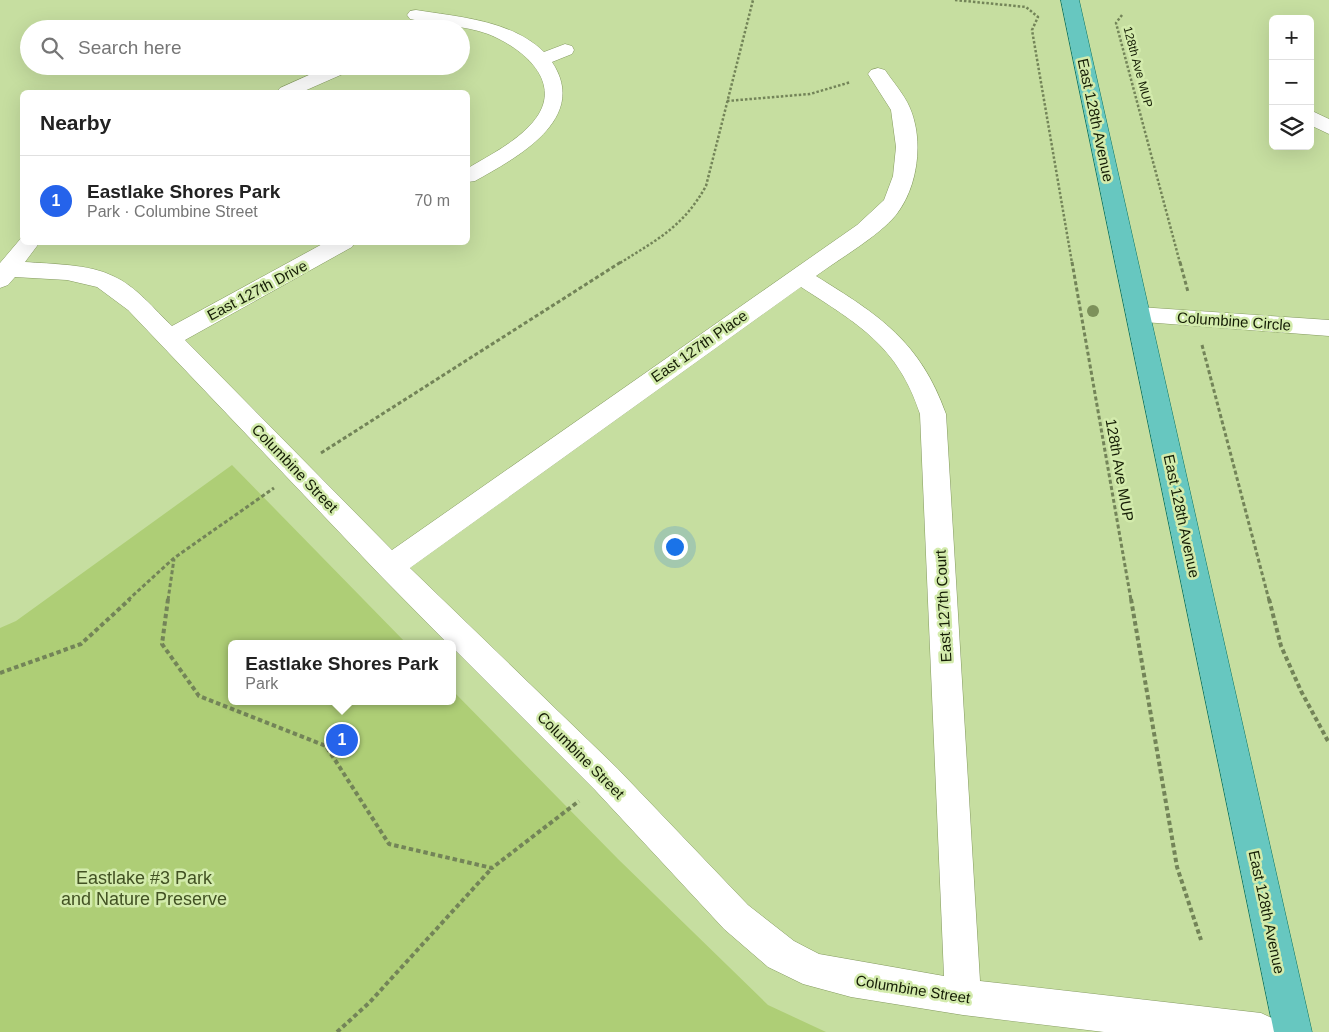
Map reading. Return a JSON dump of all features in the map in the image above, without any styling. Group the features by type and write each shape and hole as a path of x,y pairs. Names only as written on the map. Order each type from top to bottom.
{"main road":[{"name":"East 128th Avenue","path":"1070,0 1293,1032"}],"street":[{"path":"415,15 442,20"},
{"path":"470,25 490,29 532,50 549,70 554,85 553,100 541,125 505,155 470,175"},
{"path":"542,60 565,50"},
{"name":"East 127th Place","path":"390,567 865,230 888,210 896,198 905,174 906,138 901,110 878,74"},
{"path":"291,90 324,75"},
{"path":"1314,119 1329,128"},
{"path":"4,274 27,245"},
{"name":"East 127th Drive","path":"169,338 339,245"},
{"name":"Columbine Street","path":"4,274 67,272 105,281 136,304 390,567 606,779 736,917 781,954 816,971 963,998 1261,1032"},
{"name":"East 127th Court","path":"800,276 867,319 906,355 928,394 933,414 963,998"},
{"name":"Columbine Circle","path":"1139,316 1329,328"}],"path":[{"path":"0,672 81,644 174,558 322,452 675,228 694,208 706,186 753,0"},
{"name":"128th Ave MUP","path":"955,0 1002,2 1026,7 1038,17 1032,30 1177,868 1201,940"},
{"name":"128th Ave MUP","path":"1122,15 1116,23 1190,300"},
{"path":"727,101 810,94 878,74"},
{"path":"1201,339 1281,646 1301,691 1329,743"},
{"path":"174,558 162,644 199,696 326,746 388,844 492,868"},
{"path":"337,1032 369,1004 492,868 606,779"}],"green space":[{"name":"Eastlake #3 Park and Nature Preserve","path":"232,465 403,640 228,640 228,705 456,705 456,694 618,859 768,1005 826,1032 0,1032 0,628 16,621"}],"place":[{"name":"Eastlake Shores Park","path":"342,740"}]}
